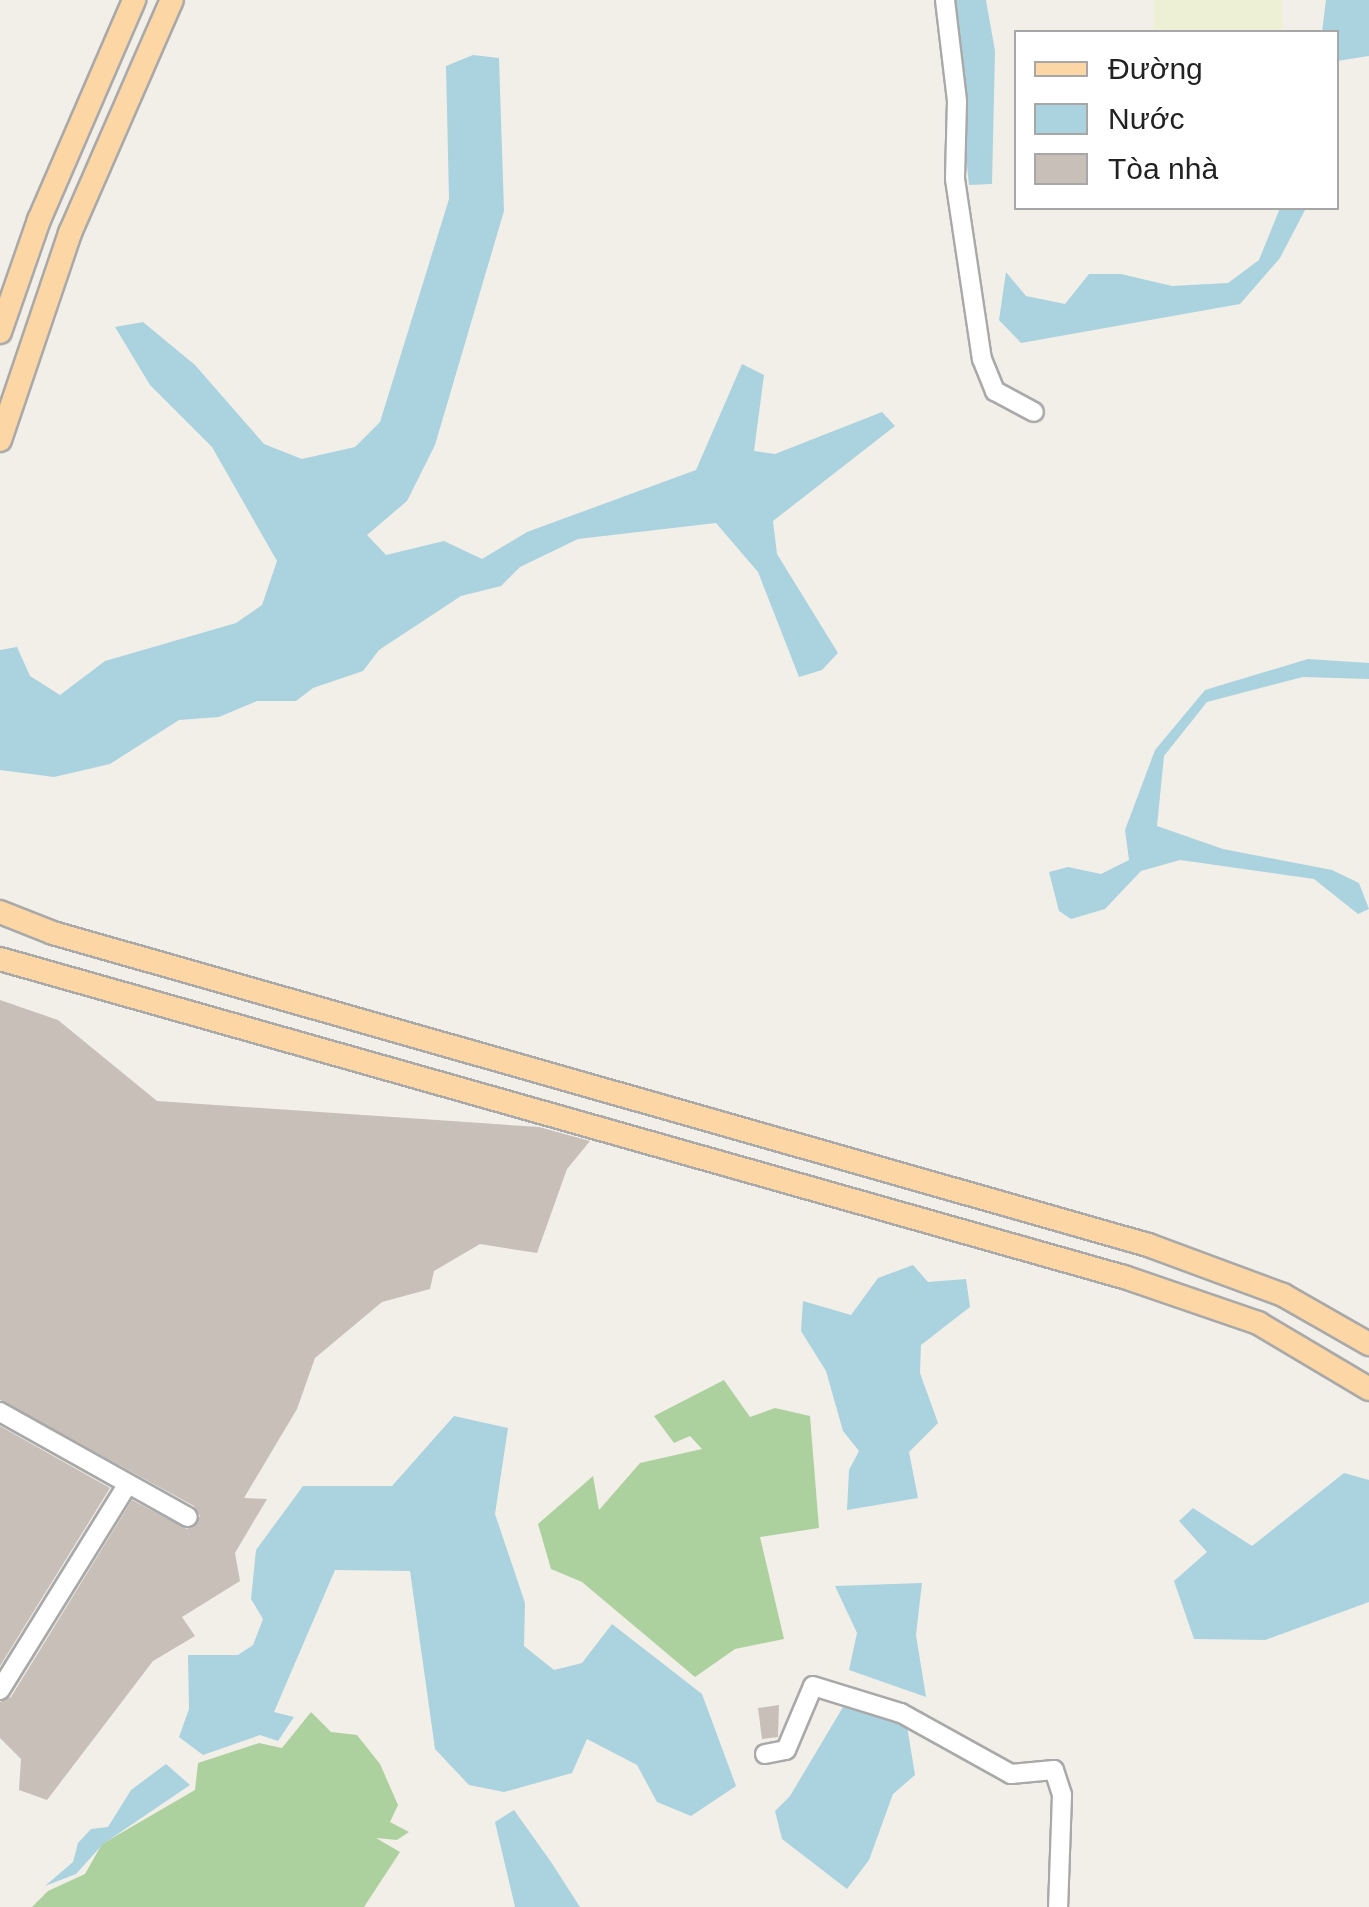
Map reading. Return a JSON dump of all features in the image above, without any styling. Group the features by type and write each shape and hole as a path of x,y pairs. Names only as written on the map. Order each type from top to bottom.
{"main road":[{"path":"0,332 39,220 134,0"},
{"path":"0,440 70,233 172,0"},
{"path":"0,912 53,933 881,1164 1182,1258 1283,1295 1369,1344"},
{"path":"0,958 863,1202 1258,1322 1369,1389"},
{"path":"863,1202 881,1164"}],"street":[{"path":"945,0 956,102 955,179 982,359 995,390 1034,412"},
{"path":"0,1412 188,1516"},
{"path":"0,1690 127,1485"},
{"path":"765,1754 786,1750 813,1686 901,1712 1011,1774 1054,1770 1062,1794 1058,1907"}],"green space":[{"path":"1154,0 1282,0 1283,30 1154,30"},
{"path":"724,1380 750,1417 775,1408 810,1416 819,1528 760,1537 784,1639 735,1649 695,1677 582,1582 551,1569 538,1524 593,1476 599,1510 640,1463 702,1449 690,1436 674,1443 654,1416"},
{"path":"311,1712 331,1732 357,1735 380,1764 398,1805 390,1822 409,1832 397,1840 376,1838 400,1852 364,1907 32,1907 48,1891 85,1874 102,1844 195,1790 198,1763 259,1743 282,1748"}],"water":[{"path":"950,0 986,0 995,51 992,184 969,185"},
{"path":"1326,0 1369,0 1369,56 1339,61 1339,30 1322,30"},
{"path":"473,55 499,58 504,211 435,445 407,501 367,535 386,555 444,541 482,559 527,532 696,470 742,364 764,375 754,451 775,454 882,412 895,426 773,521 777,554 838,653 822,670 799,677 758,572 716,523 578,539 520,567 501,586 461,596 379,650 363,671 313,688 296,701 257,701 219,717 179,720 110,764 54,777 0,770 0,650 17,647 30,676 60,695 105,661 236,623 262,605 277,561 212,447 150,385 115,327 143,322 195,365 264,444 302,459 355,447 380,422 449,199 446,66"},
{"path":"1279,210 1305,210 1280,258 1240,304 1021,343 999,320 1006,272 1026,296 1065,304 1089,274 1121,274 1172,286 1228,283 1259,260"},
{"path":"1308,659 1369,663 1369,679 1303,677 1207,702 1164,756 1157,826 1223,849 1332,870 1359,883 1369,909 1358,914 1314,879 1180,860 1141,871 1105,909 1071,919 1059,911 1049,872 1068,867 1101,874 1129,860 1125,830 1155,750 1205,690"},
{"path":"913,1265 928,1282 966,1279 970,1307 921,1345 920,1373 938,1423 909,1452 918,1498 847,1510 849,1470 859,1451 843,1431 826,1371 801,1331 803,1301 851,1315 878,1278"},
{"path":"454,1416 508,1428 495,1514 525,1603 524,1646 554,1670 582,1663 612,1624 702,1694 736,1786 691,1816 657,1802 637,1765 587,1739 572,1773 504,1792 469,1785 435,1749 410,1571 335,1570 274,1712 294,1717 278,1741 260,1735 203,1755 179,1737 189,1709 188,1655 238,1655 253,1645 263,1619 251,1599 256,1550 303,1486 392,1486"},
{"path":"1344,1473 1369,1480 1369,1602 1265,1640 1194,1639 1174,1581 1207,1552 1179,1521 1193,1508 1252,1546"},
{"path":"922,1583 916,1635 926,1697 849,1670 857,1633 835,1586"},
{"path":"843,1707 907,1726 915,1775 893,1794 869,1860 847,1889 782,1839 775,1811 790,1796"},
{"path":"166,1764 190,1785 103,1844 76,1874 45,1886 73,1862 78,1843 91,1829 108,1827 131,1790"},
{"path":"514,1810 580,1907 515,1907 495,1822"}],"building":[{"path":"0,1000 58,1020 157,1101 539,1127 590,1141 567,1169 537,1253 480,1244 434,1271 430,1289 382,1302 315,1358 297,1409 244,1498 267,1499 235,1553 240,1581 182,1617 195,1636 153,1661 47,1800 19,1790 21,1759 0,1738 0,1702 11,1697 132,1500 187,1529 200,1516 194,1506 0,1400"},
{"path":"0,1426 110,1488 0,1666"},
{"path":"779,1705 778,1737 762,1739 758,1708"}]}
